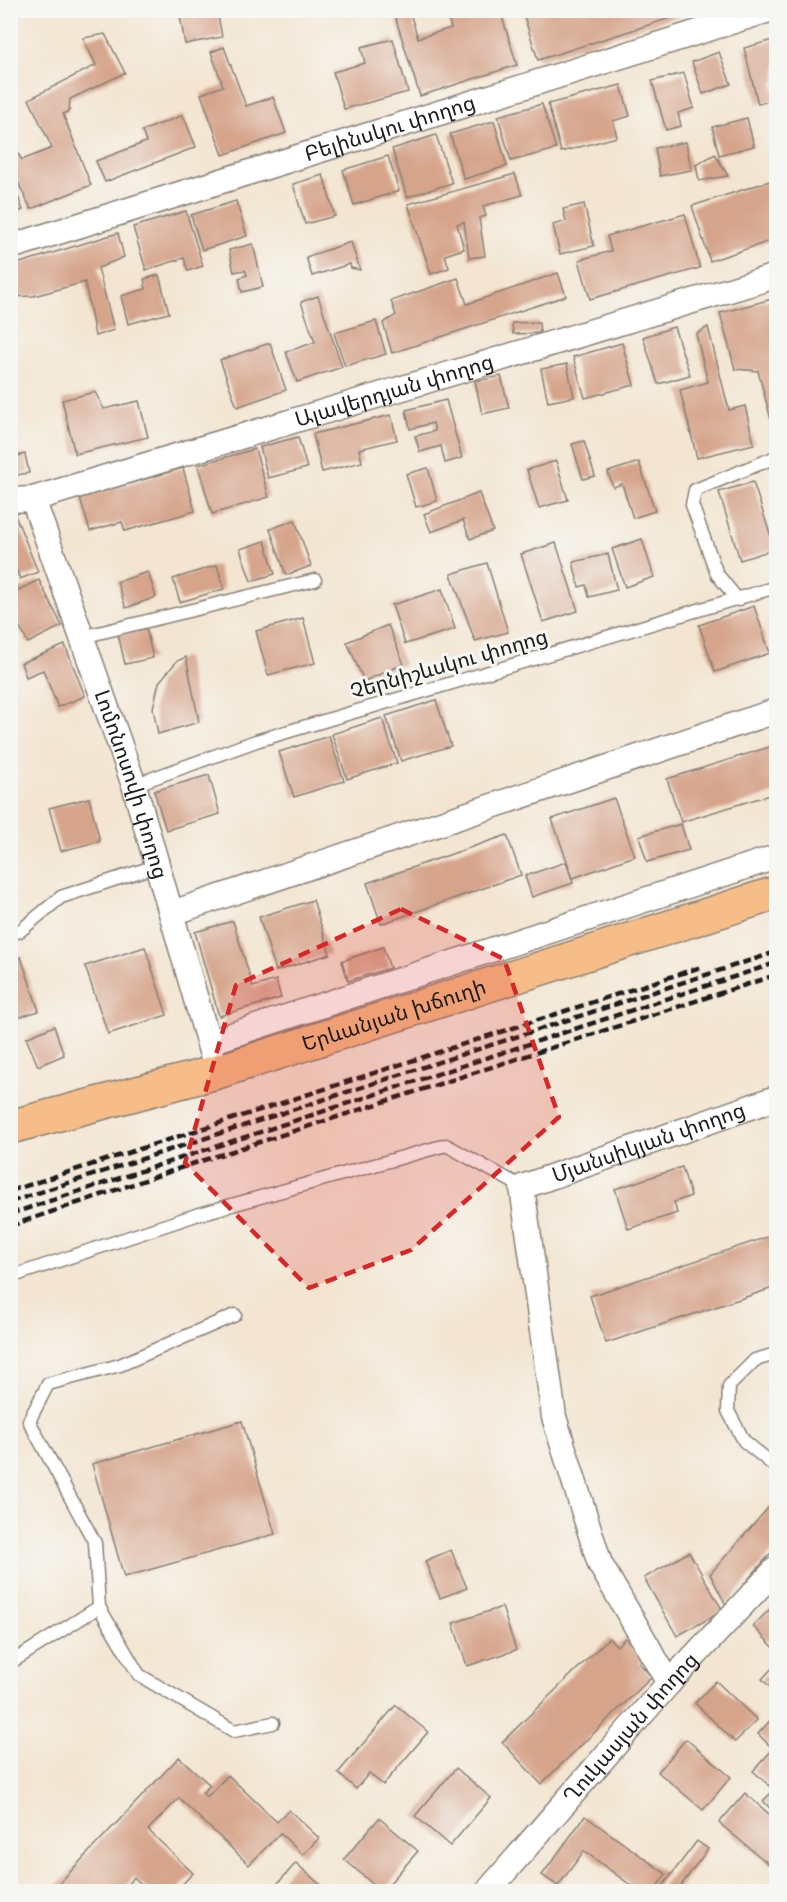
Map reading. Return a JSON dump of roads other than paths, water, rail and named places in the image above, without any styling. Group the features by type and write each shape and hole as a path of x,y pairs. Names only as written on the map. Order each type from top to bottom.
{"highway":[{"name":"Երևանյան խճուղի","path":"10,1128 213,1057 777,893"}],"street":[{"name":"Բելինսկու փողոց","path":"10,247 769,10"},
{"name":"Ալավերդյան փողոց","path":"22,500 777,276"},
{"name":"Լոմոնոսովի փողոց","path":"22,500 82,637 134,785 213,1057"},
{"path":"172,914 777,711"},
{"path":"213,1057 777,857"},
{"name":"Մյանսիկյան փողոց","path":"522,1187 777,1098"},
{"path":"522,1187 554,1417 600,1564 669,1683"},
{"name":"Ղուկասյան փողոց","path":"488,1892 669,1683 777,1569"}],"lane":[{"path":"738,600 717,574 692,505 695,490 777,457"},
{"path":"82,637 315,580"},
{"name":"Չերնիշևսկու փողոց","path":"134,785 256,741 777,587"},
{"path":"10,933 20,931 61,897 156,866"},
{"path":"10,1277 196,1215 446,1145 522,1187"},
{"path":"235,1315 120,1365 48,1384 29,1421 95,1543 99,1607 139,1675 234,1731 273,1723"},
{"path":"777,1354 755,1360 729,1386 728,1411 744,1441 777,1467"},
{"path":"10,1663 99,1607"}],"railway":[{"path":"10,1202 776,952"},
{"path":"10,1214 776,963"},
{"path":"10,1191 701,967"},
{"path":"10,1226 192,1164 776,975"}]}
